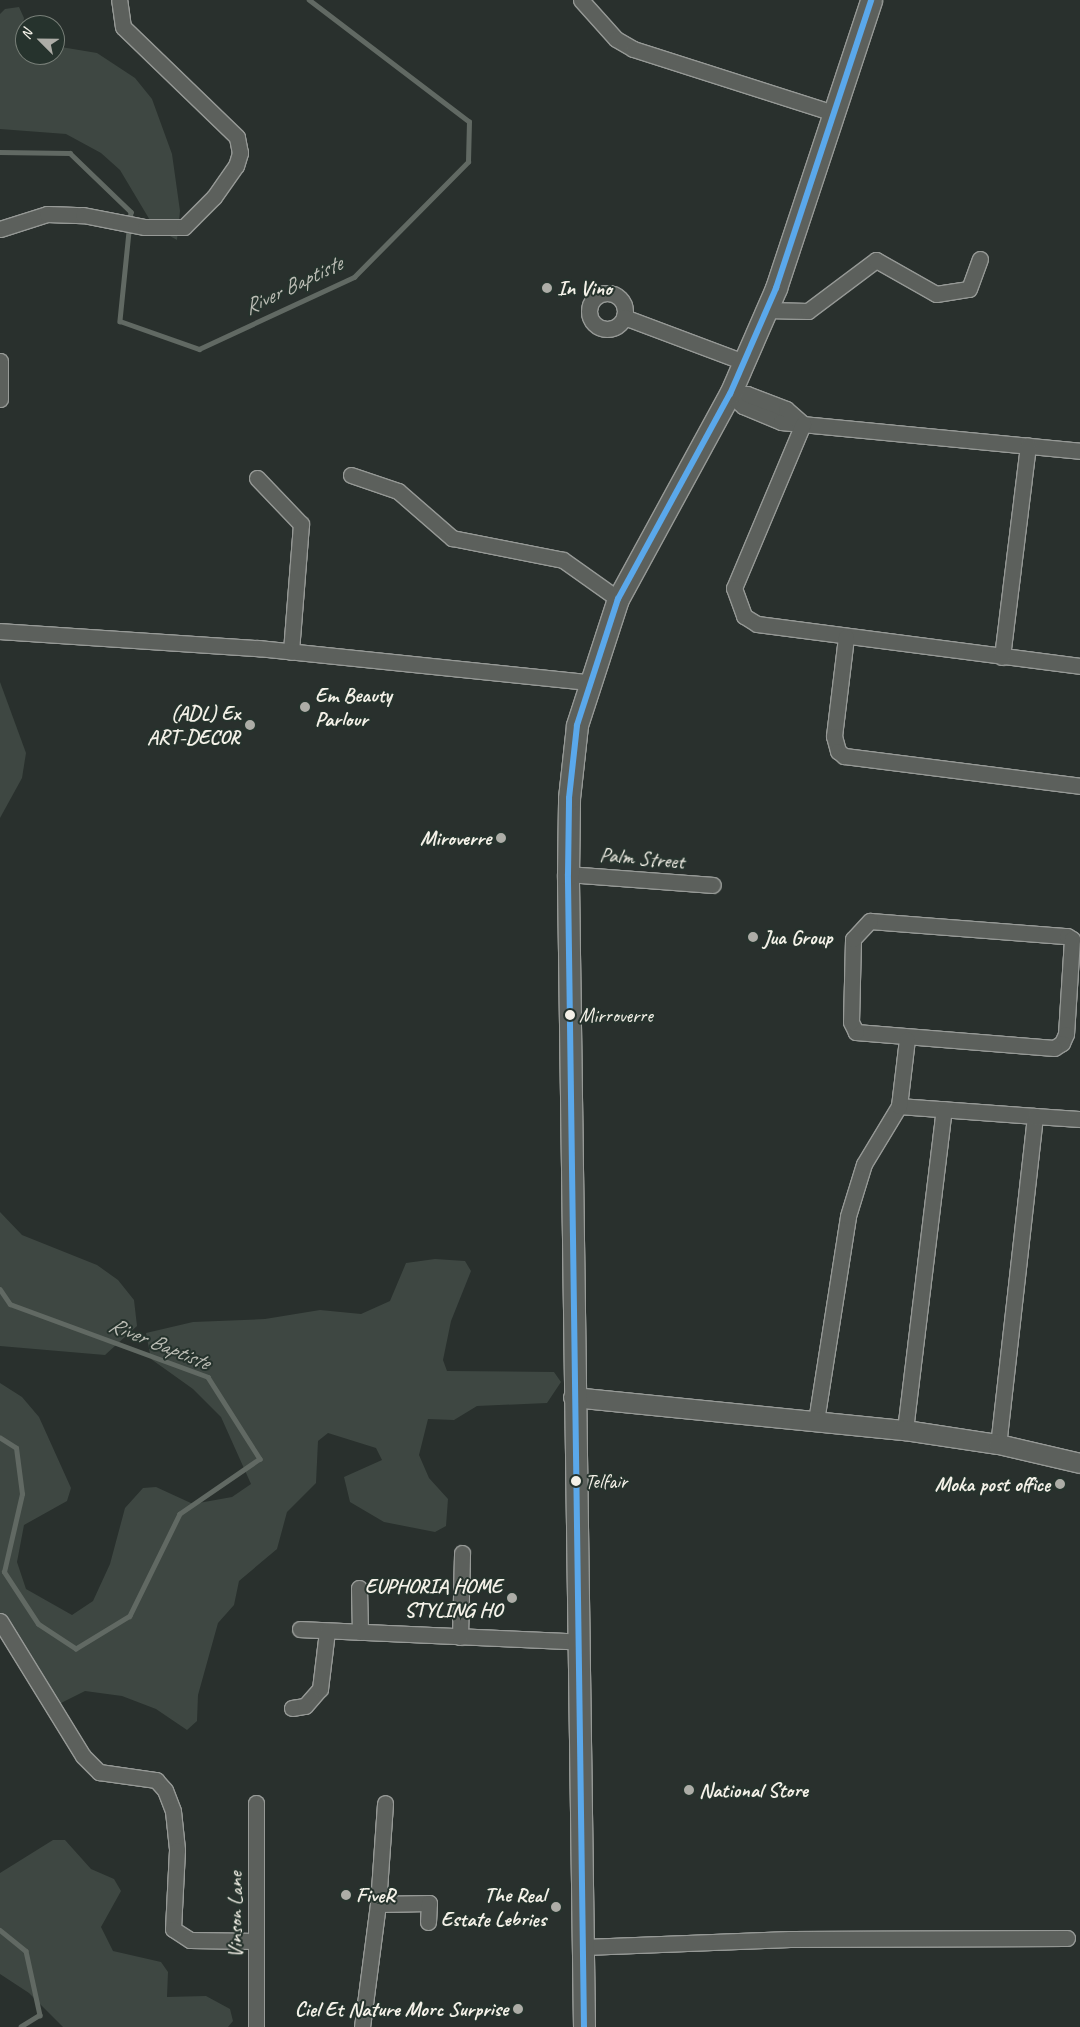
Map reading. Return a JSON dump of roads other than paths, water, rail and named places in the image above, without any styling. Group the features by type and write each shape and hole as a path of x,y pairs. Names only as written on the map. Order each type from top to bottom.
{"main road":[{"path":"584,2027 581,1642 574,1397 568,874 569,798 577,725 588,682 618,600 730,394 766,310 871,0"}],"street":[{"path":"0,229 47,214 83,215 145,227 184,227 192,222 214,198 240,153 237,137 210,107 123,26 119,0"},
{"path":"581,0 616,39 633,49 833,113"},
{"path":"766,310 808,311 876,260 936,294 969,289 980,259"},
{"path":"624,317 744,362"},
{"path":"0,361 0,399"},
{"path":"730,394 743,406 781,422 1080,451"},
{"path":"803,424 738,573 736,604 757,624 1080,666"},
{"path":"1002,657 1028,446"},
{"path":"351,475 398,491 452,538 563,560 618,600"},
{"path":"256,478 301,524 291,652"},
{"path":"0,631 291,652 588,682"},
{"path":"846,637 834,736 838,752 844,756 1080,786"},
{"name":"Palm Street","path":"568,874 713,885"},
{"path":"870,921 1060,933 1072,939 1066,1034 1054,1048 907,1039 862,1035 851,1022 853,939 860,927 870,921"},
{"path":"816,1422 848,1216 864,1164 899,1106 907,1039"},
{"path":"899,1106 1080,1119"},
{"path":"905,1430 944,1109"},
{"path":"998,1444 1035,1116"},
{"path":"574,1397 905,1430 998,1444 1080,1463"},
{"path":"460,1637 462,1553"},
{"path":"359,1588 360,1632"},
{"path":"0,1621 83,1756 99,1772 156,1780 165,1790 174,1811 177,1850 173,1928 190,1940 256,1942"},
{"path":"300,1630 581,1642"},
{"path":"292,1708 305,1706 320,1688 327,1630"},
{"name":"Vinson Lane","path":"256,1803 256,2027"},
{"path":"362,2027 378,1904 385,1803"},
{"path":"378,1904 428,1903 428,1922"},
{"path":"584,1947 790,1939 1067,1938"}],"waterway":[{"name":"River Baptiste","path":"0,152 70,153 131,212 120,321 199,349 354,277 468,162 469,122 309,0"},
{"name":"River Baptiste","path":"0,1289 10,1304 208,1377 260,1459 180,1514 130,1616 76,1649 38,1624 4,1572 22,1494 16,1448 0,1438"},
{"name":"River Baptiste","path":"0,1930 26,1951 40,2015 21,2027"}],"place":[{"name":"In Vino","path":"547,288"},
{"name":"Em Beauty Parlour","path":"305,707"},
{"name":"(ADL) Ex ART-DECOR","path":"250,725"},
{"name":"Miroverre","path":"501,838"},
{"name":"Jua Group","path":"753,937"},
{"name":"Mirroverre","path":"570,1015"},
{"name":"Telfair","path":"576,1481"},
{"name":"Moka post office","path":"1060,1484"},
{"name":"EUPHORIA HOME STYLING HO","path":"512,1598"},
{"name":"National Store","path":"689,1790"},
{"name":"FiveR","path":"346,1895"},
{"name":"The Real Estate Lebries","path":"556,1907"},
{"name":"Ciel Et Nature Morc Surprise","path":"518,2009"}]}
